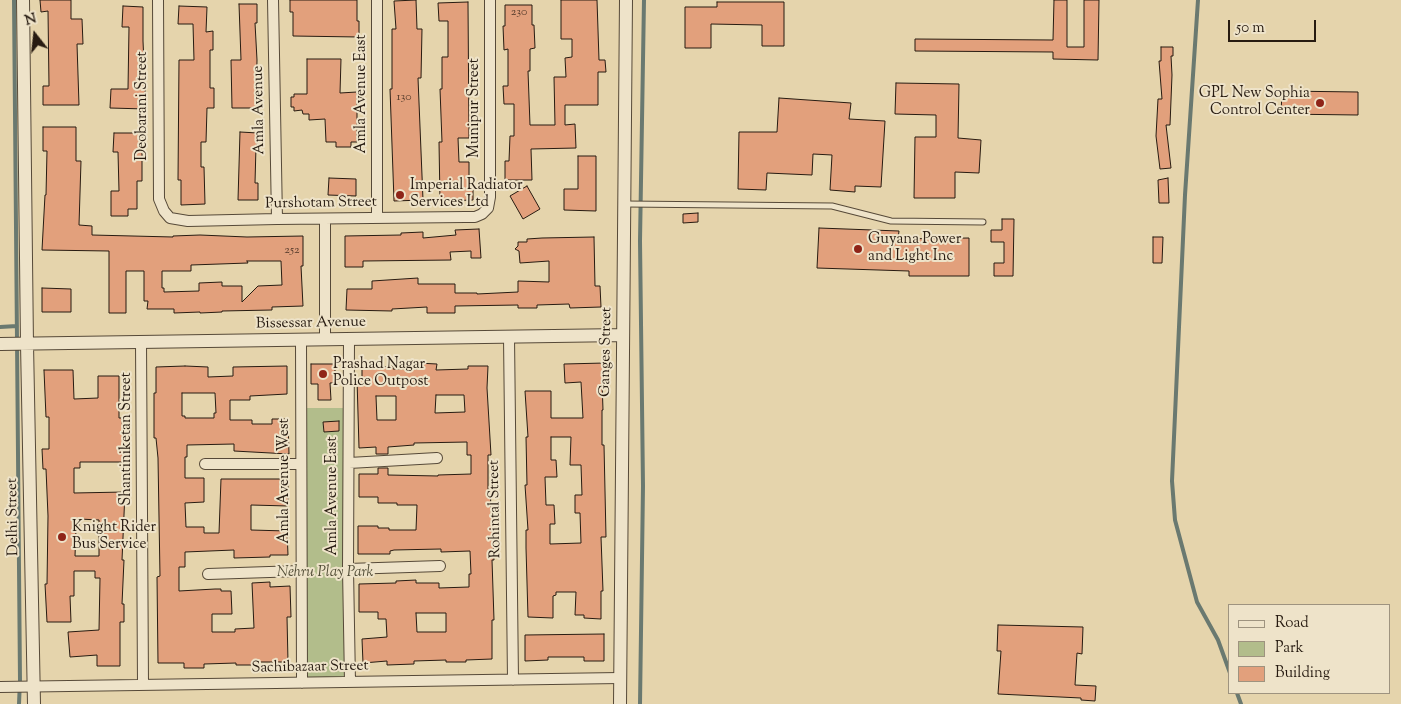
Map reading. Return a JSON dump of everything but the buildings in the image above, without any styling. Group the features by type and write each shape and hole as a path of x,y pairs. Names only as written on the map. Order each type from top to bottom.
{"street":[{"name":"Delhi Street","path":"23,0 16,344 30,687 34,704"},
{"name":"Deobarani Street","path":"158,0 158,184 159,199 164,211"},
{"name":"Amla Avenue","path":"273,0 277,219"},
{"name":"Amla Avenue East","path":"377,0 378,218"},
{"name":"Munipur Street","path":"482,214 488,208 490,197 490,0"},
{"name":"Ganges Street","path":"620,704 623,335 631,204 626,0"},
{"name":"Purshotam Street","path":"164,211 170,218 188,222 475,217 482,214"},
{"path":"325,219 325,340"},
{"name":"Bissessar Avenue","path":"16,344 623,335"},
{"name":"Rohintal Street","path":"509,337 513,680"},
{"name":"Amla Avenue East","path":"349,339 348,569 350,682"},
{"name":"Amla Avenue West","path":"301,340 300,571 302,683"},
{"name":"Shantiniketan Street","path":"141,342 143,685"},
{"path":"349,463 437,458"},
{"path":"205,464 301,464"},
{"path":"348,569 440,566"},
{"path":"208,574 300,571"},
{"name":"Sachibazaar Street","path":"4,687 620,678"}],"lane":[{"path":"631,204 832,206 891,221 983,222"}],"green space":[{"name":"Nehru Play Park","path":"300,408 348,408 350,682 302,683"}],"waterway":[{"path":"14,0 19,704"},
{"path":"640,704 643,486 640,241 644,0"},
{"path":"1198,0 1185,195 1172,481 1175,520 1197,602 1218,640 1228,668"},
{"path":"0,327 17,326"},
{"path":"1237,694 1241,704"}],"place":[{"name":"GPL New Sophia Control Center","path":"1320,103"},
{"name":"Imperial Radiator Services Ltd","path":"400,195"},
{"name":"Guyana Power and Light Inc","path":"858,249"},
{"name":"Prashad Nagar Police Outpost","path":"323,374"},
{"name":"Knight Rider Bus Service","path":"62,537"}]}
